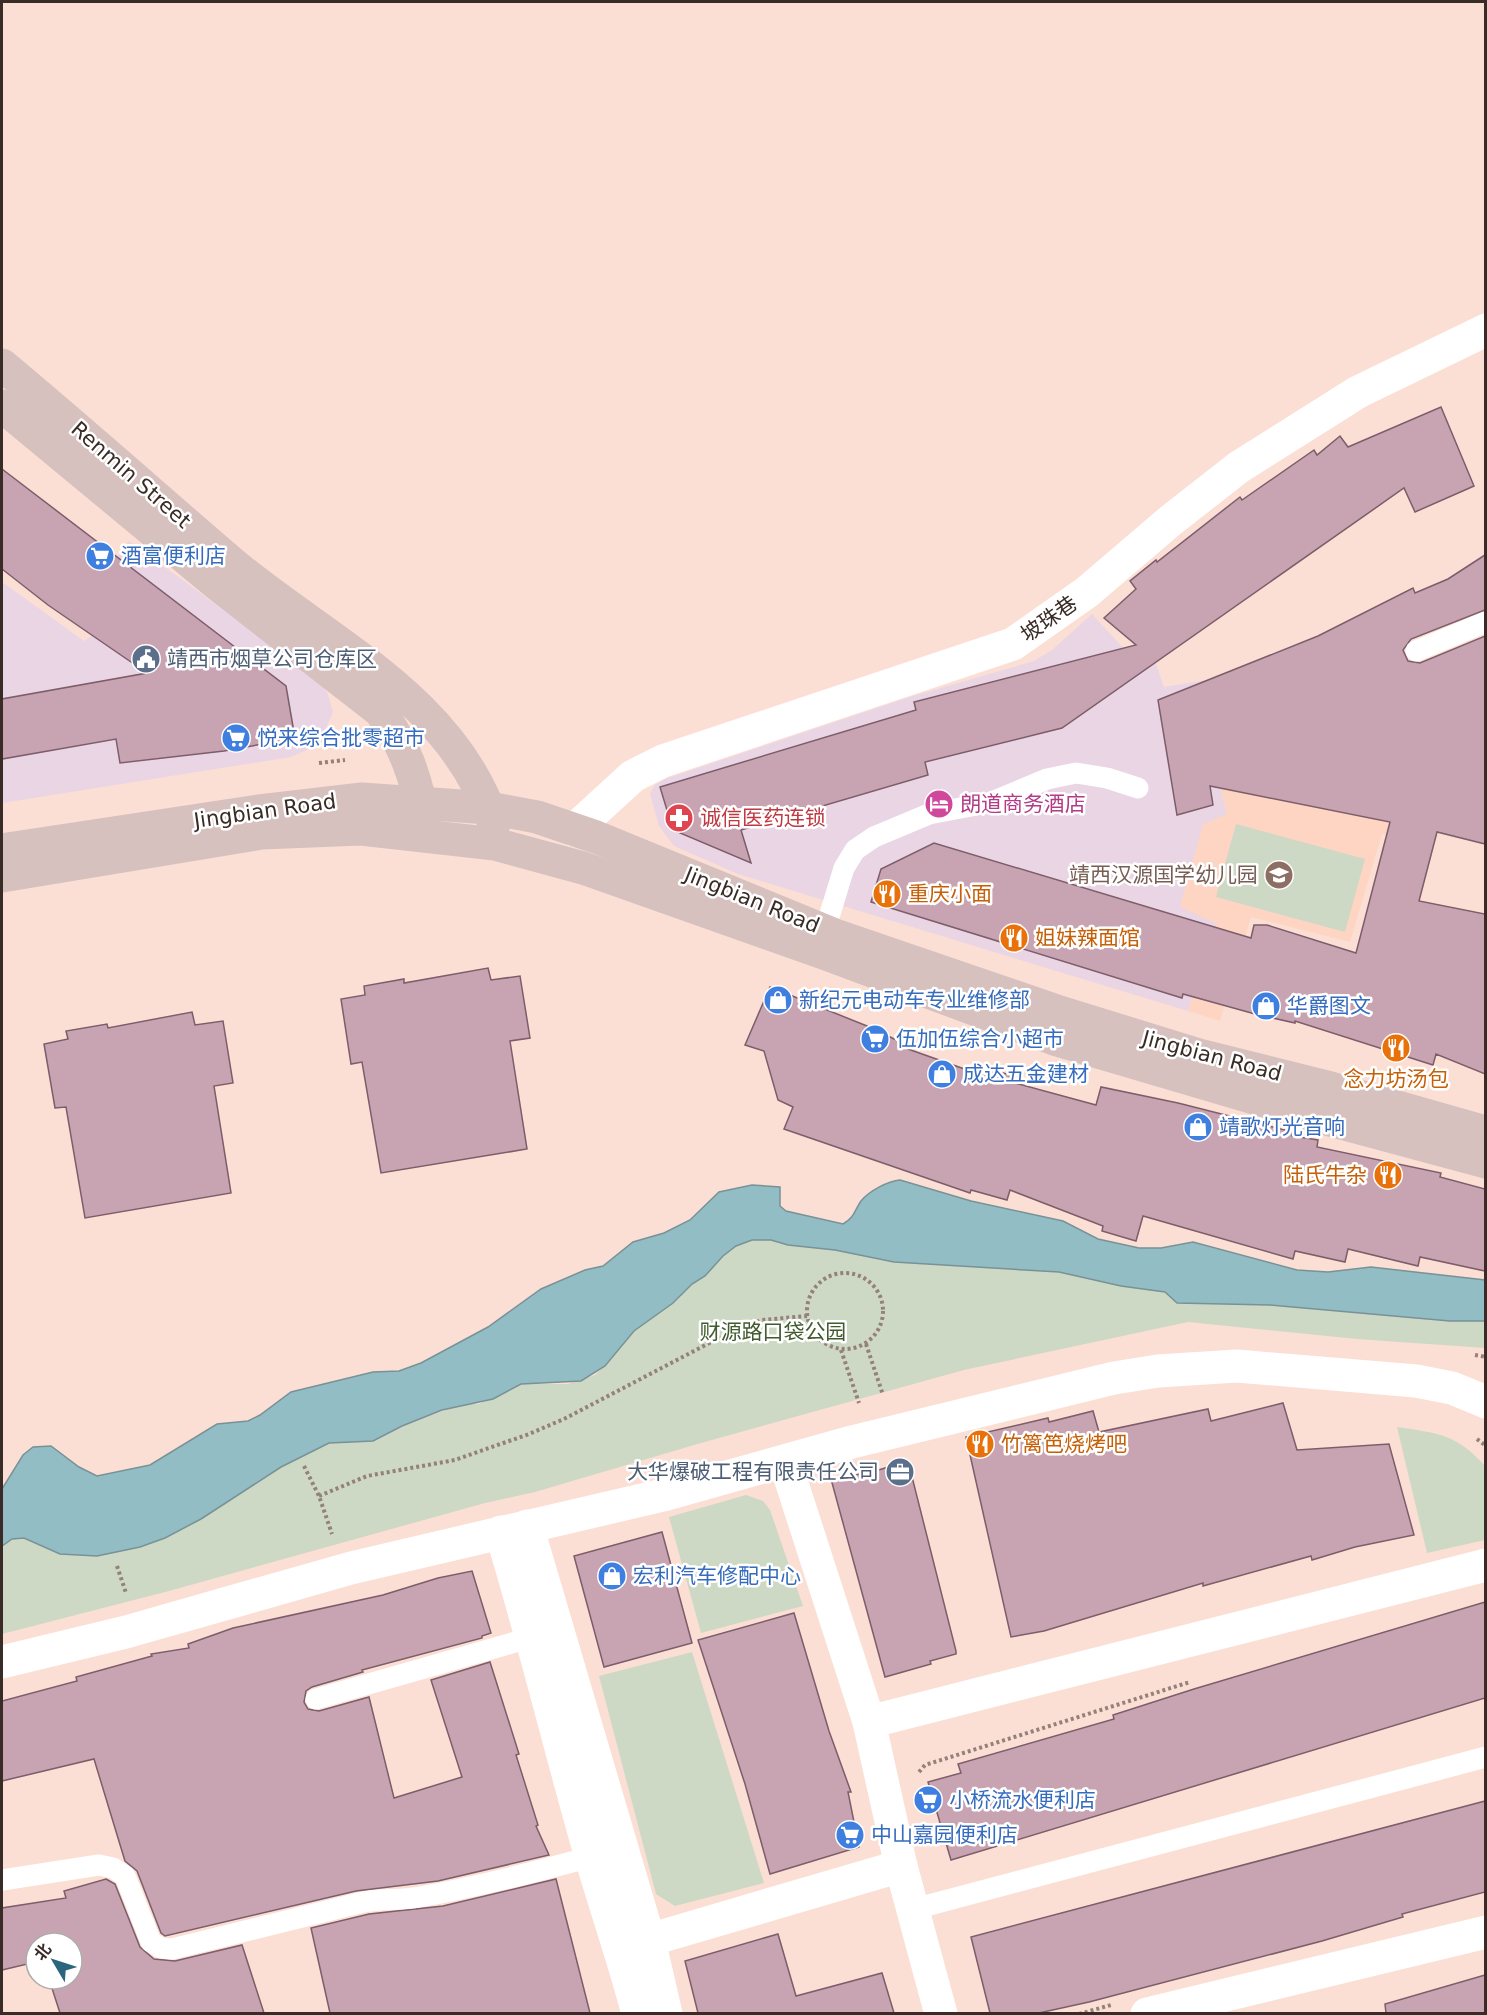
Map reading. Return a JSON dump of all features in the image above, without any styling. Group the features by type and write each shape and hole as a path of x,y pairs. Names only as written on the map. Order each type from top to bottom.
{"main road":[{"name":"Renmin Street","path":"2,365 234,565 372,666 416,705 469,770 489,808 495,828 495,844"},
{"name":"Renmin Street","path":"2,406 217,584 380,711 393,728 411,765 426,836"},
{"name":"Jingbian Road","path":"2,850 259,811 362,799 489,808 537,817 825,930 1064,1013 1198,1055 1331,1088 1485,1132"},
{"name":"Jingbian Road","path":"2,876 262,833 361,829 495,844 583,868 826,954 1057,1040 1319,1117 1485,1162"}],"street":[{"name":"坡珠巷","path":"574,830 633,776 663,761 1013,644 1088,592 1170,520 1239,467 1358,392 1482,338"},
{"path":"2,1662 126,1632 351,1568 663,1495 982,1408 1114,1378 1158,1371 1237,1366 1416,1381 1452,1388 1485,1402"},
{"path":"785,1462 869,1722 902,1866 941,2013"},
{"path":"514,1529 533,1637 591,1857 620,1944 638,2013"},
{"path":"514,1529 649,1940 666,2013"},
{"path":"869,1722 1485,1565"},
{"path":"649,1940 902,1866"},
{"path":"1147,2013 1485,1932"}],"lane":[{"path":"1416,651 1485,622"},
{"path":"825,930 844,868 855,850 892,829 929,814 992,802 1047,778 1076,773 1107,778 1138,788"},
{"path":"316,1699 533,1637"},
{"path":"914,1910 1485,1757"},
{"path":"2,1880 99,1865 113,1868 125,1876 151,1942 161,1948 172,1949 370,1900 433,1895 591,1857"}],"path":[{"path":"856,1274 868,1280 882,1299 884,1312 876,1335 866,1344 854,1349 841,1350 818,1339 807,1316 812,1291 831,1275 856,1274"},
{"path":"319,1496 367,1476 455,1460 496,1446 564,1419 740,1327 762,1320 807,1316"},
{"path":"866,1344 883,1398"},
{"path":"841,1350 861,1413"},
{"path":"1471,1434 1485,1446"},
{"path":"304,1466 319,1496 334,1540"},
{"path":"117,1566 128,1599"},
{"path":"914,1780 925,1765 1199,1679"}],"shaded area":[{"name":"靖西市烟草公司仓库区","path":"129,541 314,676 327,692 333,712 324,732 309,749 291,757 2,803 2,582 84,641 93,635 83,602"},
{"name":"朗道商务酒店","path":"1092,614 1125,650 1152,653 1164,687 1207,680 1217,712 1223,781 1221,790 1227,814 1217,924 1188,1011 738,874 674,846 659,826 650,794 655,785 665,779 910,697 1034,661 1052,650"},
{"name":"靖西汉源国学幼儿园","path":"1232,753 1335,754 1424,842 1382,834 1350,942 1251,917 1220,1021 1188,1011 1217,924 1180,907 1203,824 1227,814 1221,790"}],"green space":[{"path":"1236,824 1365,859 1345,932 1216,897"},
{"name":"财源路口袋公园","path":"752,1240 772,1240 788,1245 835,1250 894,1262 1059,1272 1121,1286 1166,1292 1177,1303 1270,1305 1450,1321 1485,1321 1485,1348 1357,1339 1188,1322 964,1370 535,1492 485,1503 169,1591 2,1634 2,1546 12,1539 24,1538 61,1554 97,1556 225,1501 281,1467 329,1443 373,1441 402,1426 462,1404 479,1404 521,1384 568,1384 595,1375 634,1331 673,1303 692,1284 705,1276 723,1256 736,1246"},
{"path":"1397,1427 1446,1437 1465,1447 1485,1466 1485,1540 1427,1553"},
{"path":"746,1495 763,1501 770,1510 803,1606 701,1633 669,1517"},
{"path":"692,1652 764,1883 675,1906 656,1894 599,1676"}],"water":[{"path":"900,1180 971,1201 1063,1221 1098,1239 1139,1248 1161,1248 1193,1242 1297,1270 1328,1272 1371,1267 1485,1280 1485,1321 1450,1321 1270,1305 1177,1303 1165,1292 1121,1286 1059,1272 894,1262 835,1250 788,1245 771,1240 752,1240 736,1246 723,1256 705,1276 692,1284 673,1303 634,1331 605,1366 581,1381 521,1384 493,1399 442,1410 373,1441 329,1443 281,1467 201,1519 165,1538 140,1547 97,1556 60,1554 24,1538 12,1539 2,1546 2,1489 23,1455 33,1447 51,1446 79,1467 97,1476 150,1465 217,1424 248,1421 260,1415 291,1392 373,1372 399,1371 421,1363 488,1327 541,1289 585,1270 603,1266 633,1242 664,1233 690,1220 719,1192 752,1185 780,1187 780,1206 786,1211 843,1224 852,1216 861,1201 874,1190 884,1184"}],"building":[{"path":"1441,407 1474,486 1415,512 1404,488 1062,728 925,762 928,775 741,830 751,863 673,830 660,787 916,710 914,702 1136,645 1104,618 1136,589 1130,581 1156,560 1157,562 1240,497 1242,500 1314,450 1317,455 1340,436 1348,447"},
{"path":"2,469 286,686 295,738 224,751 120,763 116,739 2,759 2,699 147,673 48,605 2,569"},
{"path":"1485,555 1485,610 1411,639 1403,650 1408,661 1420,663 1485,636 1485,844 1437,832 1419,901 1485,914 1485,1074 1436,1054 1433,1065 1295,1021 1295,1023 1255,1014 1183,994 1182,998 871,902 881,869 934,843 1251,938 1254,925 1267,925 1356,953 1390,822 1210,786 1213,805 1177,815 1158,700 1318,636 1413,588 1415,593 1448,579"},
{"path":"488,968 491,980 520,976 530,1038 510,1041 527,1149 381,1173 362,1062 351,1064 341,999 365,995 364,986 404,979 404,983"},
{"path":"770,987 867,1026 909,1046 908,1049 973,1072 976,1065 1010,1075 1008,1081 1096,1105 1101,1087 1178,1103 1293,1132 1292,1136 1318,1140 1317,1147 1441,1173 1440,1177 1485,1189 1485,1271 1420,1257 1418,1266 1348,1249 1345,1262 1295,1251 1293,1259 1143,1216 1136,1241 1102,1231 1103,1226 1010,1190 1007,1200 971,1190 970,1193 784,1129 793,1107 778,1100 764,1051 745,1045"},
{"path":"192,1012 195,1025 223,1021 233,1083 214,1086 231,1193 85,1218 66,1107 55,1108 44,1044 68,1039 66,1031 107,1024 108,1028"},
{"path":"1283,1403 1297,1450 1389,1444 1414,1535 1355,1547 1312,1560 1311,1556 1203,1586 1203,1583 1044,1631 1011,1637 966,1437 1048,1418 1049,1422 1093,1411 1099,1432 1208,1409 1211,1421"},
{"path":"908,1461 956,1654 930,1661 931,1664 885,1677 831,1479 872,1472"},
{"path":"662,1532 692,1643 604,1667 574,1556"},
{"path":"472,1571 491,1633 482,1638 362,1670 363,1672 312,1687 306,1691 304,1702 308,1709 319,1711 369,1697 394,1798 462,1777 431,1680 490,1662 519,1754 516,1755 538,1825 536,1826 549,1855 438,1881 356,1891 165,1936 161,1933 137,1871 125,1861 94,1759 2,1781 2,1701 77,1681 76,1677 152,1656 151,1654 189,1648 188,1644 233,1628 383,1595 438,1578"},
{"path":"1485,1602 1485,1698 951,1860 928,1782 961,1773 958,1764 1114,1719 1113,1715 1194,1689"},
{"path":"794,1613 829,1731 851,1792 848,1792 859,1847 770,1874 745,1784 698,1640"},
{"path":"1485,1801 1485,1892 1402,1914 1403,1917 1322,1941 1089,2002 1039,2013 990,2013 971,1937"},
{"path":"106,1879 115,1884 140,1947 154,1959 175,1961 242,1945 264,2013 60,2013 53,1991 84,1991 84,1931 24,1931 24,1965 2,1970 2,1908 66,1898 64,1891"},
{"path":"556,1879 590,2013 330,2013 311,1928 369,1914 443,1906"},
{"path":"778,1934 796,1996 882,1973 894,2013 698,2013 685,1961"},
{"path":"1485,1975 1485,2013 1386,2013 1385,2004"}],"place":[{"name":"酒富便利店","path":"100,556"},
{"name":"靖西市烟草公司仓库区","path":"146,659"},
{"name":"悦来综合批零超市","path":"236,738"},
{"name":"朗道商务酒店","path":"939,804"},
{"name":"诚信医药连锁","path":"679,818"},
{"name":"靖西汉源国学幼儿园","path":"1279,875"},
{"name":"重庆小面","path":"887,894"},
{"name":"姐妹辣面馆","path":"1014,938"},
{"name":"新纪元电动车专业维修部","path":"778,1000"},
{"name":"华爵图文","path":"1266,1006"},
{"name":"伍加伍综合小超市","path":"875,1039"},
{"name":"念力坊汤包","path":"1396,1048"},
{"name":"成达五金建材","path":"942,1074"},
{"name":"靖歌灯光音响","path":"1198,1127"},
{"name":"陆氏牛杂","path":"1388,1175"},
{"name":"竹篱笆烧烤吧","path":"980,1444"},
{"name":"大华爆破工程有限责任公司","path":"900,1472"},
{"name":"宏利汽车修配中心","path":"612,1576"},
{"name":"小桥流水便利店","path":"928,1800"},
{"name":"中山嘉园便利店","path":"850,1835"}]}
